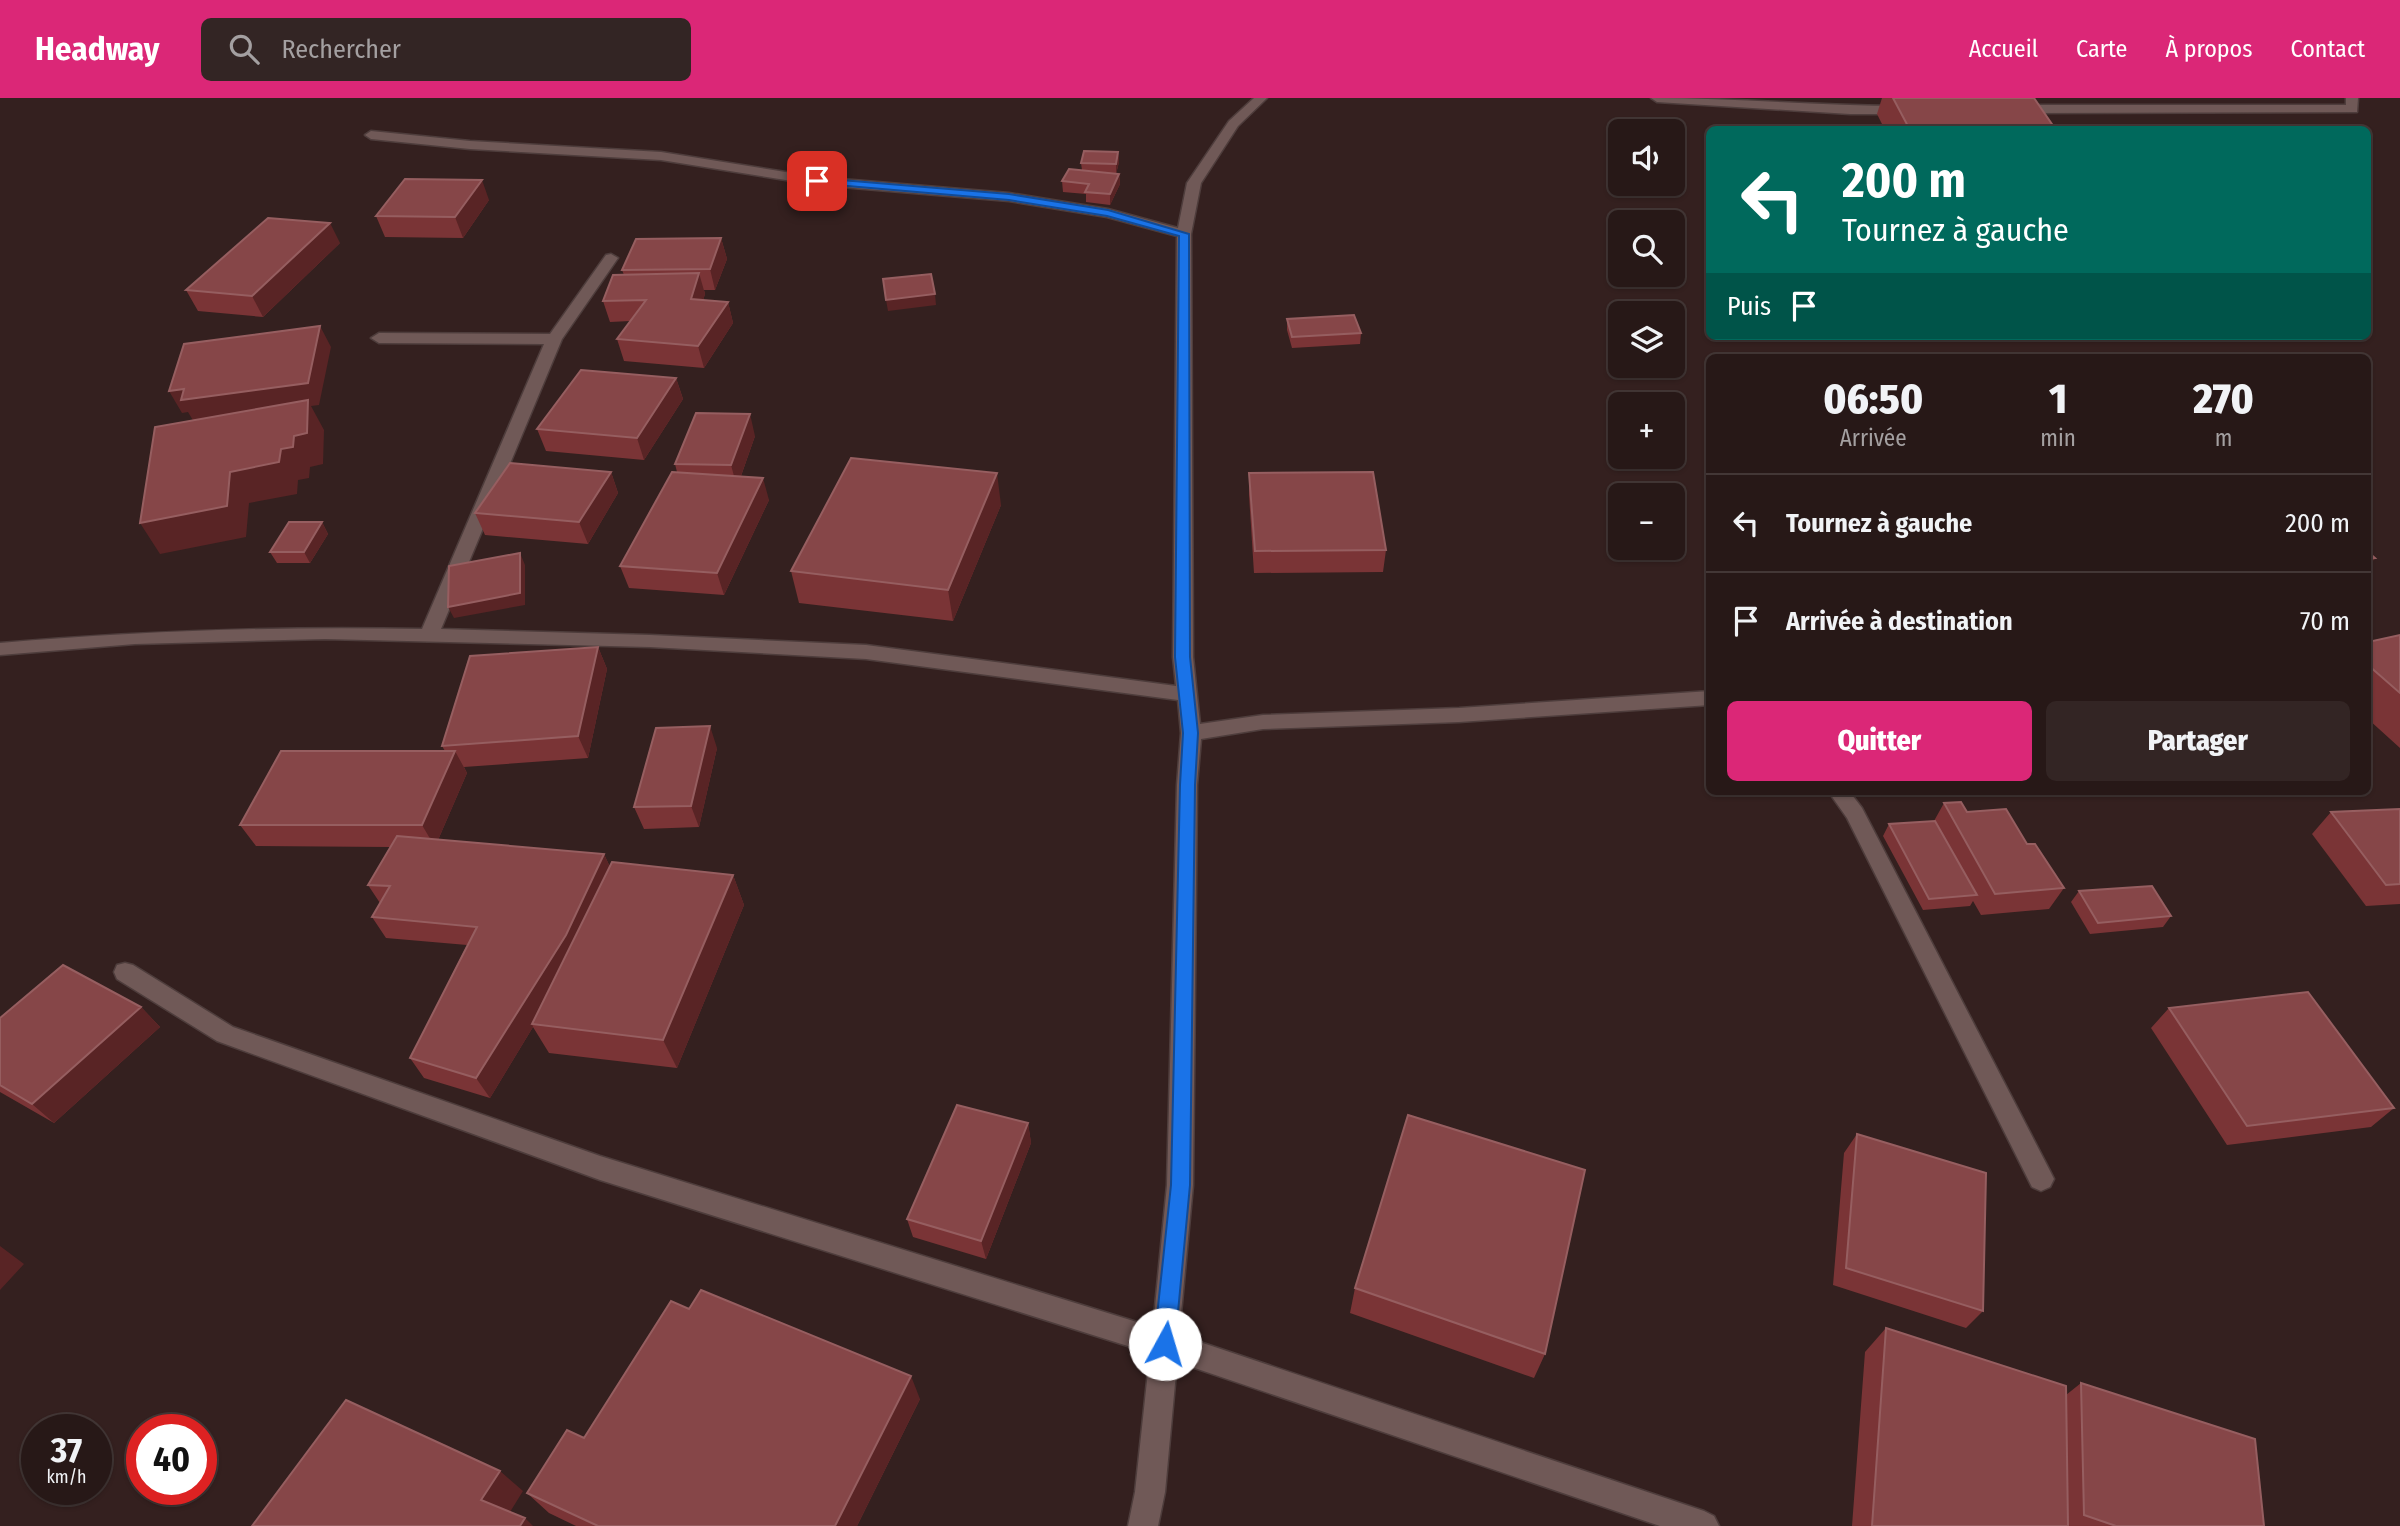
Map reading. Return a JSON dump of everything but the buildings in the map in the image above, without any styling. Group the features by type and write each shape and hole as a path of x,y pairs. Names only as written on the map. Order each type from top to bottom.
{"street":[{"path":"1143,1526 1150,1492 1180,1185 1187,785 1191,733 1183,657 1184,234 1194,183 1233,124 1261,98"},
{"path":"1657,98 1850,110 1919,110"},
{"path":"2002,109 2122,103 2246,111 2353,109 2352,98"},
{"path":"371,135 470,145 661,156 817,181 1009,197 1108,213 1184,234"},
{"path":"429,635 554,339 611,258"},
{"path":"379,338 554,339"},
{"path":"0,649 135,638 325,633 650,641 866,652 1185,694"},
{"path":"1191,733 1263,722 1458,715 1706,698"},
{"path":"1841,795 1855,814 2041,1179"},
{"path":"125,972 225,1034 548,1150 1165,1344 1704,1526"}],"route":[{"path":"817,181 1009,197 1108,213 1184,234 1183,657 1191,733 1187,785 1180,1185 1165,1344"}]}
